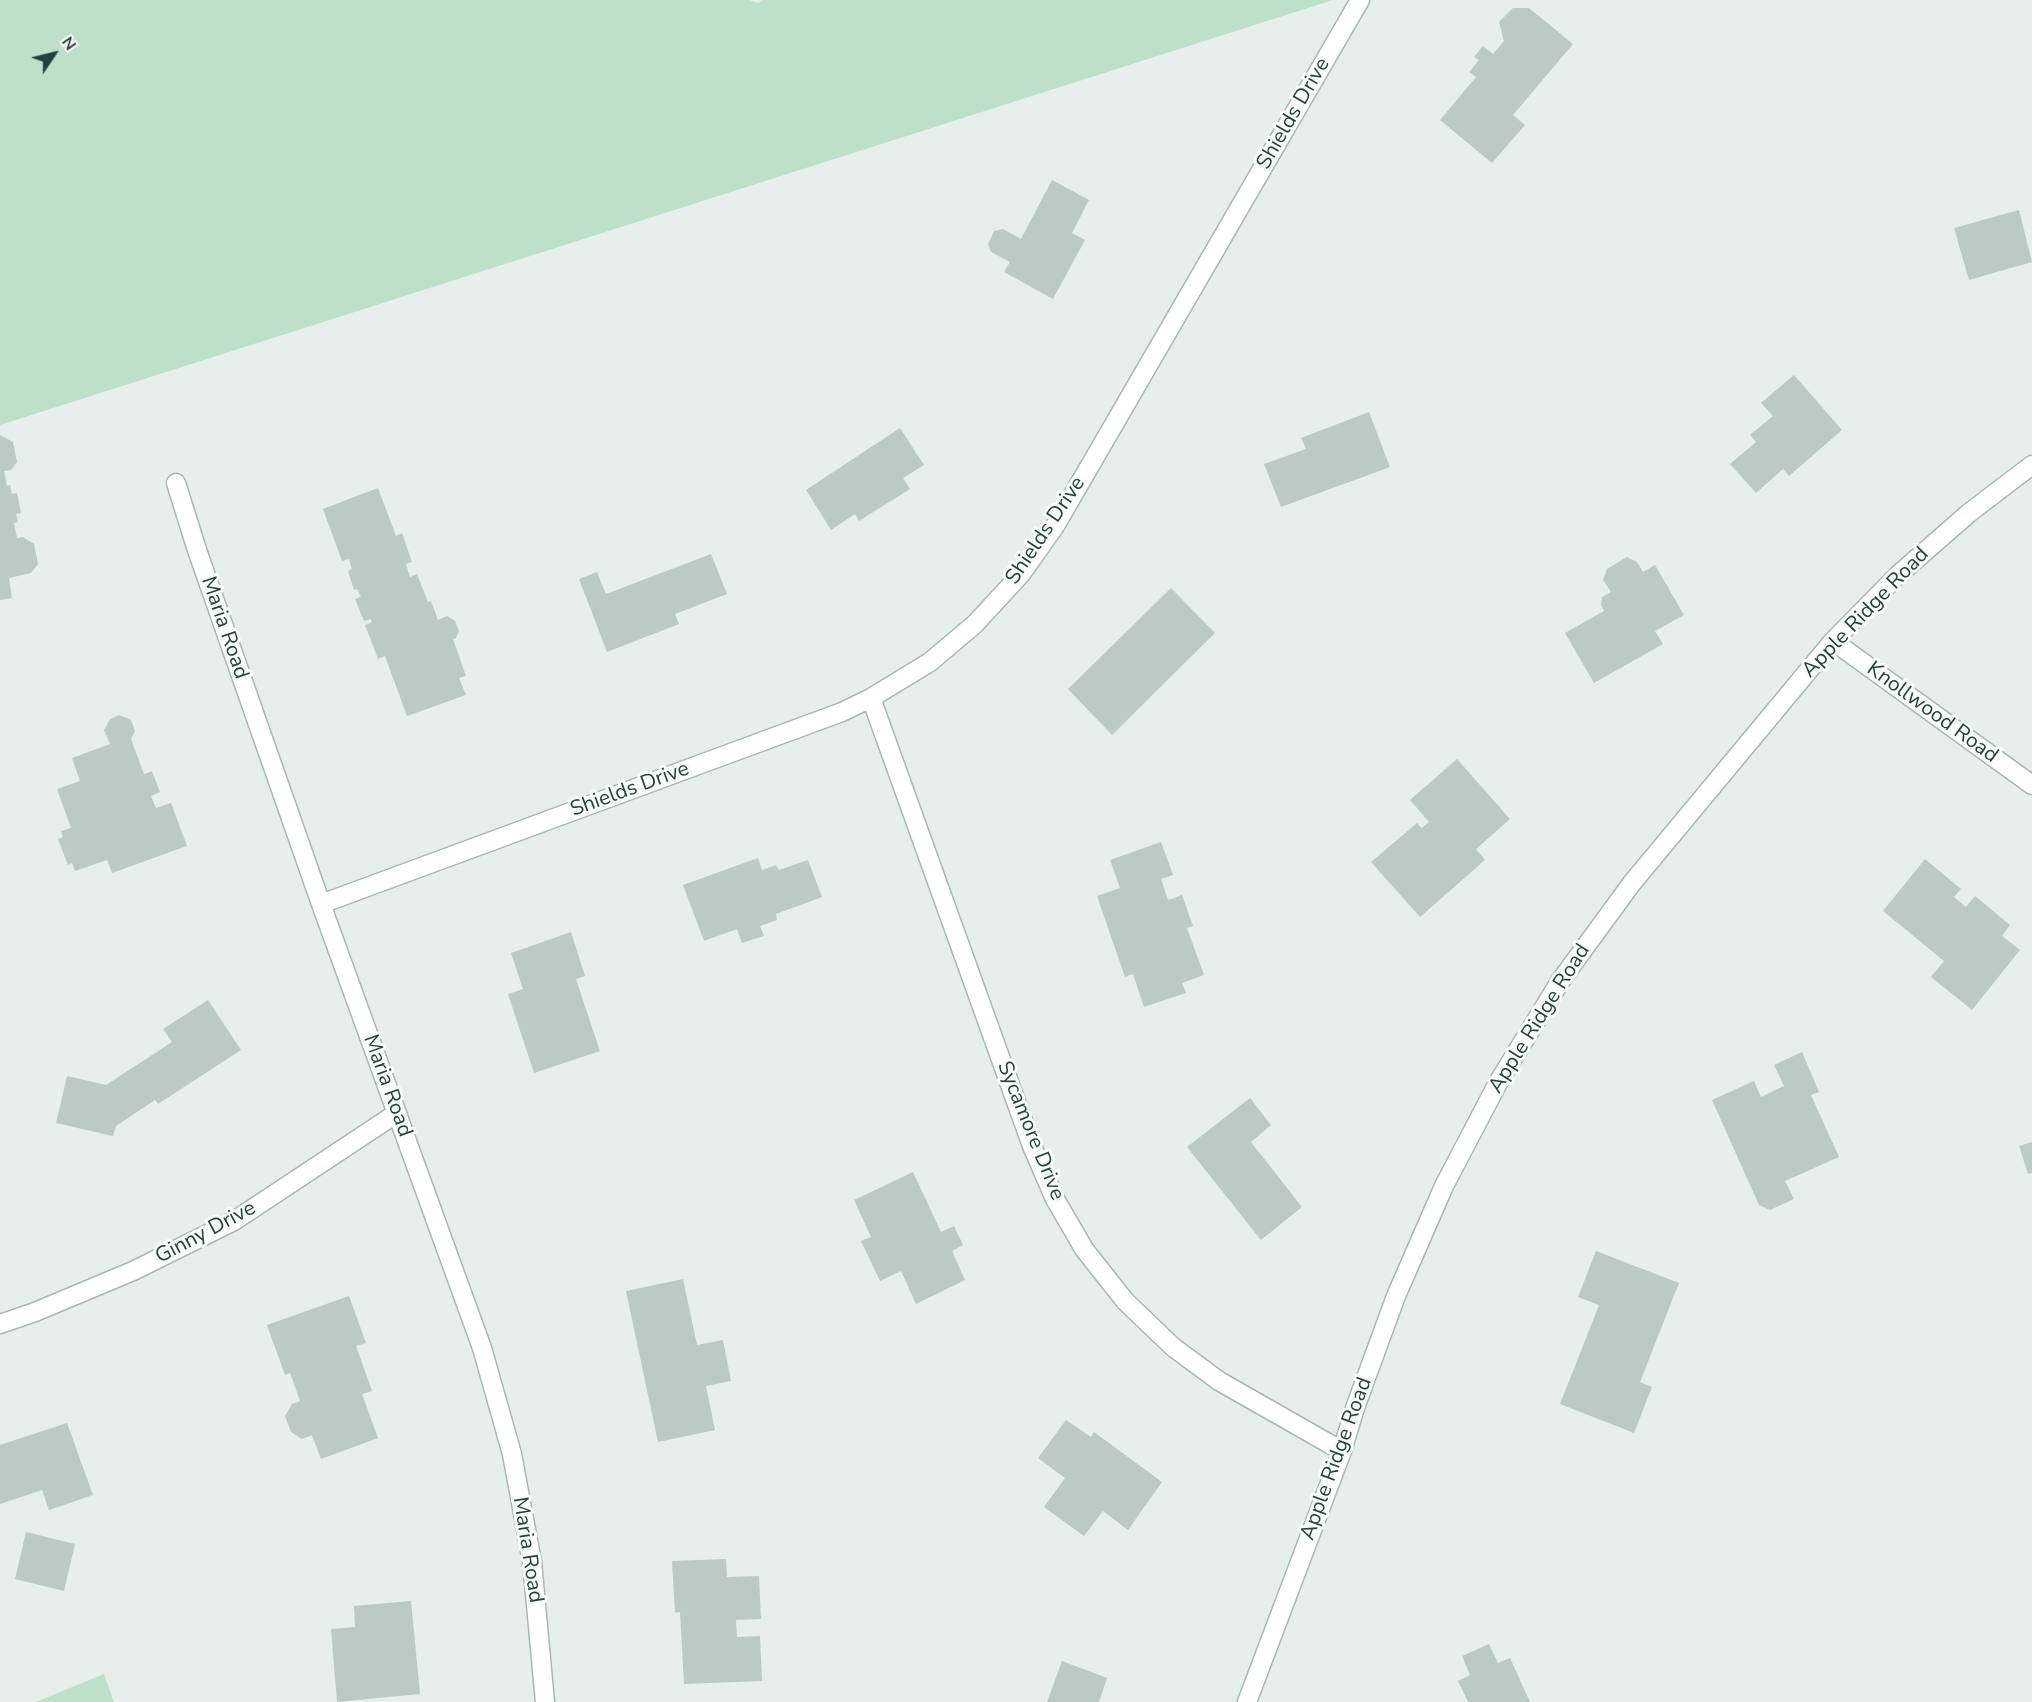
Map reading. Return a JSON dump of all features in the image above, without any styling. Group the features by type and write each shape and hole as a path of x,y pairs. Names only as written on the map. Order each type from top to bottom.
{"street":[{"name":"Shields Drive","path":"321,904 842,712 871,698 930,662 975,624 1021,574 1048,536 1360,0"},
{"name":"Apple Ridge Road","path":"1247,1702 1342,1451 1355,1408 1396,1296 1444,1186 1499,1081 1562,980 1632,883 1833,641 1898,575 1970,513 2032,465"},
{"name":"Maria Road","path":"176,483 197,550 321,904 482,1348 512,1454 532,1562 545,1702"},
{"name":"Knollwood Road","path":"1833,641 2032,785"},
{"name":"Sycamore Drive","path":"871,698 1032,1146 1055,1199 1084,1249 1125,1301 1173,1347 1219,1381 1342,1451"},
{"name":"Ginny Drive","path":"0,1324 35,1312 133,1271 234,1221 397,1113"}],"green space":[{"path":"0,0 749,0 758,3 762,0 1333,0 0,425"},
{"path":"104,1674 114,1702 36,1702"}],"building":[{"path":"1513,8 1529,8 1573,44 1513,115 1525,125 1492,163 1440,120 1476,77 1469,72 1479,60 1474,57 1483,46 1493,54 1504,41 1499,22"},
{"path":"1052,180 1089,200 1072,233 1085,240 1053,299 1004,272 1010,262 991,252 988,244 994,231 1003,229 1021,239"},
{"path":"2019,210 2032,262 1969,280 1954,228"},
{"path":"1794,375 1842,430 1789,476 1783,469 1756,493 1730,464 1756,442 1750,435 1773,416 1761,403"},
{"path":"1369,412 1390,467 1281,507 1264,464 1306,449 1301,438"},
{"path":"900,428 924,465 903,478 910,489 859,521 855,514 831,530 806,490"},
{"path":"0,435 13,442 17,462 11,470 4,471 7,486 10,485 12,494 17,493 21,513 16,514 18,522 14,523 17,538 23,537 34,544 38,564 31,573 9,578 12,598 0,600"},
{"path":"378,488 396,536 402,533 412,562 406,564 410,577 417,574 438,620 447,616 455,621 459,631 453,639 466,676 459,678 466,695 407,716 385,656 378,659 365,625 372,622 371,619 364,621 355,599 361,597 357,589 354,590 348,571 352,569 349,559 342,561 323,509"},
{"path":"711,554 727,594 675,614 679,624 607,652 579,579 597,572 606,594"},
{"path":"1627,557 1637,562 1643,572 1655,565 1684,615 1655,631 1663,644 1594,683 1565,633 1604,611 1601,605 1602,597 1611,592 1603,580 1607,569"},
{"path":"1171,588 1215,633 1112,735 1068,689"},
{"path":"119,715 131,720 135,731 131,739 144,774 152,771 160,792 151,796 156,808 171,803 187,846 112,873 107,860 75,871 72,863 68,865 58,839 63,837 61,831 71,828 57,789 80,781 72,758 110,744 104,730 110,719"},
{"path":"1457,759 1510,819 1476,849 1485,860 1420,917 1371,862 1417,823 1422,828 1429,822 1410,800"},
{"path":"1161,842 1173,875 1161,879 1168,900 1182,895 1193,926 1187,928 1204,975 1182,983 1186,993 1144,1007 1133,974 1125,977 1097,896 1120,888 1110,860"},
{"path":"758,858 762,870 776,865 779,870 808,860 822,897 776,914 777,920 760,926 764,936 742,943 737,929 704,941 683,885"},
{"path":"1925,859 1961,889 1954,897 1966,907 1975,896 2010,925 2002,936 2020,950 1972,1010 1931,977 1944,961 1883,911"},
{"path":"571,932 585,976 576,979 600,1051 534,1073 508,994 523,989 511,953"},
{"path":"208,1000 241,1050 158,1104 155,1100 116,1126 113,1136 56,1123 67,1076 106,1085 172,1042 163,1029"},
{"path":"1802,1052 1819,1092 1811,1095 1839,1157 1785,1181 1794,1199 1770,1210 1759,1205 1712,1100 1754,1081 1761,1097 1784,1086 1774,1065"},
{"path":"1250,1098 1271,1125 1251,1142 1302,1207 1261,1240 1187,1147"},
{"path":"2032,1142 2032,1173 2028,1174 2019,1146"},
{"path":"913,1172 941,1232 954,1226 963,1245 952,1251 965,1280 916,1304 901,1271 880,1281 861,1241 871,1237 854,1200"},
{"path":"1596,1251 1679,1283 1640,1382 1652,1387 1634,1433 1560,1404 1599,1305 1578,1297"},
{"path":"683,1279 697,1345 723,1340 731,1381 706,1386 715,1430 658,1442 626,1291"},
{"path":"349,1296 366,1343 356,1346 372,1391 362,1394 378,1438 321,1459 312,1435 302,1439 291,1432 285,1416 292,1404 300,1401 290,1373 285,1375 267,1325"},
{"path":"1066,1420 1091,1437 1094,1432 1162,1482 1128,1530 1103,1511 1084,1536 1044,1507 1065,1478 1038,1458"},
{"path":"67,1423 93,1495 49,1510 42,1490 0,1504 0,1445"},
{"path":"26,1532 75,1544 64,1591 15,1579"},
{"path":"726,1559 727,1577 759,1576 761,1619 736,1620 737,1637 760,1636 762,1681 684,1684 680,1612 675,1613 672,1561"},
{"path":"411,1601 420,1694 337,1702 331,1629 355,1627 354,1606"},
{"path":"1489,1644 1498,1663 1510,1658 1530,1702 1468,1702 1458,1681 1470,1675 1462,1656"},
{"path":"1062,1661 1107,1678 1099,1702 1047,1702"}]}
